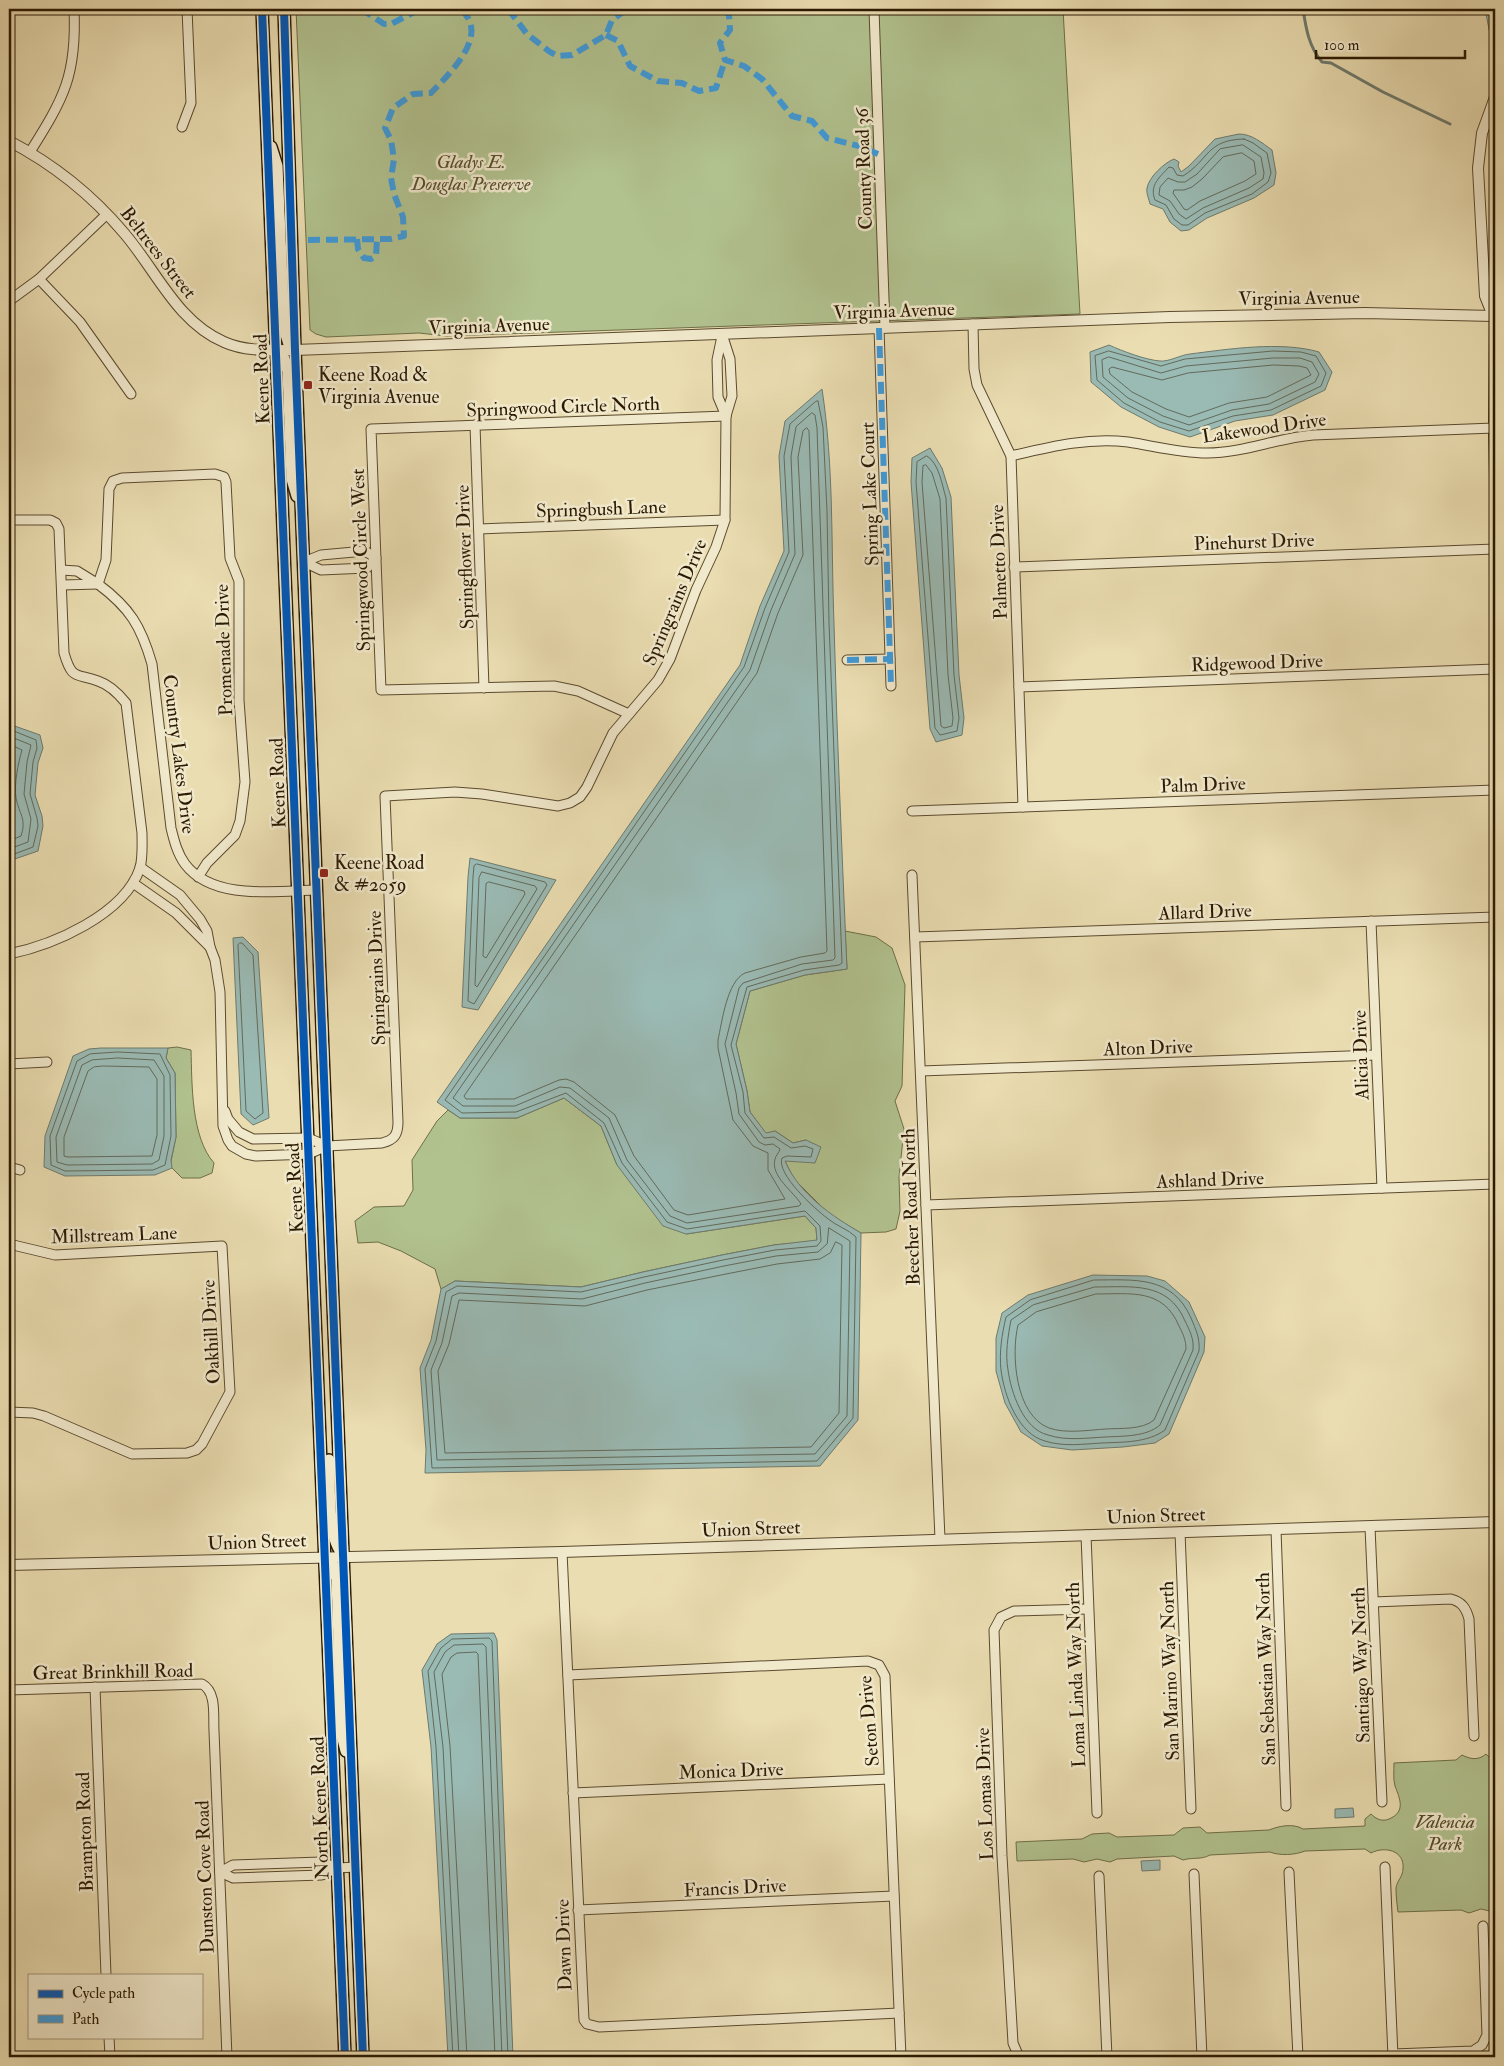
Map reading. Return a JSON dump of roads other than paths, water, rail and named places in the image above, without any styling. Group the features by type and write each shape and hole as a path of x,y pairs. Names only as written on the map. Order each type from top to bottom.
{"main road":[{"name":"Keene Road","path":"262,9 325,1557"},
{"name":"Keene Road","path":"284,9 295,350 344,1556"},
{"path":"266,130 277,166 284,328 289,344 295,350"},
{"path":"276,350 283,356 288,371 292,479 302,517"},
{"path":"318,1384 328,1431 332,1534 338,1549 344,1556"},
{"name":"North Keene Road","path":"344,1556 363,2057"},
{"path":"325,1557 332,1563 337,1579 342,1734 352,1778"},
{"name":"North Keene Road","path":"325,1557 345,2057"}],"street":[{"path":"30,152 56,110 66,88 73,63 74,9"},
{"path":"182,127 191,103 187,9"},
{"name":"County Road 36","path":"874,9 882,328"},
{"path":"1495,97 1482,133 1478,168 1485,296 1494,313 1495,476"},
{"name":"Beltrees Street","path":"9,140 30,152 78,188 106,214 141,254 179,307 202,329 225,343 239,347 295,350"},
{"path":"9,301 39,279 106,214"},
{"path":"39,279 80,322 132,394"},
{"name":"Virginia Avenue","path":"295,350 972,324 1365,313 1494,313"},
{"name":"Palmetto Drive","path":"972,324 974,369 977,384 1011,456 1023,807"},
{"name":"Spring Lake Court","path":"882,328 892,686"},
{"name":"Springrains Drive","path":"722,334 717,360 718,397 726,416"},
{"name":"Springrains Drive","path":"327,1146 382,1143 390,1141 395,1137 398,1130 385,796 455,792 482,794 558,806 570,803 580,797 587,787 613,733 658,680 670,659 696,590 716,547 725,520 726,416 732,396 730,359 722,334"},
{"name":"Springwood Circle North","path":"371,429 726,416"},
{"name":"Springflower Drive","path":"475,425 484,688"},
{"name":"Lakewood Drive","path":"1011,456 1070,443 1127,442 1177,451 1208,453 1240,450 1290,437 1494,428"},
{"name":"Springwood Circle West","path":"371,429 381,690 484,688"},
{"name":"Promenade Drive","path":"98,584 106,560 109,489 113,481 122,478 205,474 224,477 227,486 230,558 239,581 239,700 246,782 240,821 235,835 207,863 198,877"},
{"path":"9,520 43,520 56,523 60,535 64,653 68,668 77,677 98,681 114,689 126,703 142,833 140,867 133,883 106,911 86,924 40,946 9,954"},
{"name":"Springbush Lane","path":"479,529 725,520"},
{"name":"Pinehurst Drive","path":"1014,567 1495,548"},
{"path":"365,552 376,558 367,568 321,570 304,562 320,555 365,552"},
{"name":"Country Lakes Drive","path":"61,570 77,571 117,598 133,617 144,639 152,664 171,828 176,847 185,864 198,877 220,888 246,891 317,890"},
{"path":"62,585 98,584"},
{"path":"847,660 890,659"},
{"name":"Ridgewood Drive","path":"1019,687 1495,669"},
{"path":"484,688 554,686 578,691 629,714"},
{"name":"Palm Drive","path":"912,811 1495,790"},
{"path":"140,867 172,889 200,919 207,931 215,960 220,992 224,1132 232,1146 238,1151 256,1156 309,1154 327,1146"},
{"name":"Beecher Road North","path":"912,874 940,1539"},
{"path":"133,883 176,913 210,947"},
{"path":"163,903 172,889"},
{"name":"Allard Drive","path":"915,938 1495,917"},
{"name":"Alicia Drive","path":"1371,921 1382,1188"},
{"name":"Alton Drive","path":"921,1071 1376,1055"},
{"path":"9,1064 46,1062"},
{"path":"224,1108 239,1132 253,1139 308,1138 327,1146"},
{"path":"9,1167 20,1170"},
{"name":"Ashland Drive","path":"926,1205 1495,1184"},
{"name":"Millstream Lane","path":"9,1244 56,1255 222,1246"},
{"name":"Oakhill Drive","path":"9,1412 33,1412 132,1454 187,1453 196,1450 202,1444 230,1392 222,1246"},
{"name":"Union Street","path":"9,1565 562,1552 1495,1522"},
{"name":"Santiago Way North","path":"1370,1527 1382,1802"},
{"name":"San Sebastian Way North","path":"1276,1530 1286,1806"},
{"name":"San Marino Way North","path":"1180,1532 1191,1809"},
{"name":"Loma Linda Way North","path":"1086,1535 1097,1813"},
{"name":"Dawn Drive","path":"562,1552 582,2014 584,2020 593,2026 899,2014"},
{"path":"1373,1602 1450,1598 1464,1606 1469,1620 1474,1736"},
{"name":"Los Lomas Drive","path":"1019,2057 1013,2043 1002,1856 994,1630 1001,1617 1014,1612 1088,1609"},
{"name":"Seton Drive","path":"568,1675 858,1662 874,1662 879,1665 884,1676 901,2057"},
{"name":"Great Brinkhill Road","path":"9,1690 202,1684 210,1690 212,1695"},
{"name":"Brampton Road","path":"95,1687 106,1974"},
{"name":"Dunston Cove Road","path":"212,1695 227,2057"},
{"name":"Monica Drive","path":"573,1792 889,1779"},
{"path":"220,1872 233,1865 321,1862 338,1868"},
{"path":"220,1872 234,1878 322,1875 338,1868 355,1867"},
{"path":"1385,1867 1393,2055 1473,2051 1482,2045 1486,2035 1483,1926"},
{"path":"1289,1872 1298,2057"},
{"path":"1194,1874 1202,2057"},
{"path":"1099,1876 1107,2057"},
{"name":"Francis Drive","path":"578,1910 894,1896"},
{"path":"109,2038 110,2057"}],"water":[{"path":"1485,9 1495,9 1495,35 1491,39"},
{"path":"1239,134 1253,137 1272,150 1276,173 1274,185 1254,198 1207,218 1189,230 1181,231 1170,222 1163,209 1150,204 1147,192 1148,184 1154,175 1166,164 1174,159 1179,162 1178,166 1181,172 1215,139"},
{"path":"1109,345 1141,357 1160,361 1190,354 1238,348 1288,347 1319,352 1332,372 1325,390 1273,415 1235,421 1190,437 1159,427 1121,407 1091,382 1090,352"},
{"path":"822,389 829,448 847,969 805,975 750,991 736,1044 750,1112 766,1133 775,1131 793,1143 806,1140 821,1147 815,1163 785,1161 799,1184 817,1203 861,1233 858,1420 820,1466 425,1473 426,1450 420,1368 431,1340 441,1289 455,1281 581,1287 722,1255 774,1245 817,1240 816,1228 805,1216 686,1234 663,1226 617,1165 601,1126 564,1098 517,1118 460,1118 437,1102 740,665 760,606 784,551 779,456 785,421"},
{"path":"930,448 942,468 951,497 959,675 964,718 962,735 936,742 930,729 911,482 912,458"},
{"path":"9,724 40,735 43,748 38,763 35,795 42,816 43,826 38,851 9,861"},
{"path":"470,858 556,880 478,1010 462,1007"},
{"path":"243,937 258,952 269,1118 253,1125 241,1114 233,938"},
{"path":"168,1048 166,1058 175,1073 176,1137 171,1160 172,1168 155,1175 65,1176 44,1167 45,1136 73,1056 89,1049"},
{"path":"1093,1275 1147,1276 1165,1281 1189,1302 1205,1337 1204,1352 1169,1434 1155,1443 1072,1450 1042,1446 1021,1432 1005,1403 996,1371 996,1338 1002,1313 1028,1295"},
{"path":"494,1633 497,1640 513,2057 448,2057 431,1747 422,1670 437,1644 451,1634"},
{"path":"1353,1808 1354,1817 1335,1818 1335,1809"},
{"path":"1160,1860 1160,1870 1142,1871 1141,1861"}],"waterway":[{"path":"1303,9 1311,44 1322,62 1331,63 1383,92 1450,124"}],"place":[{"name":"Keene Road & Virginia Avenue","path":"308,385"},
{"name":"Keene Road & #2059","path":"324,873"}],"park label":[{"name":"Gladys E. Douglas Preserve","path":"471,172"},
{"name":"Valencia Park","path":"1445,1832"}]}
